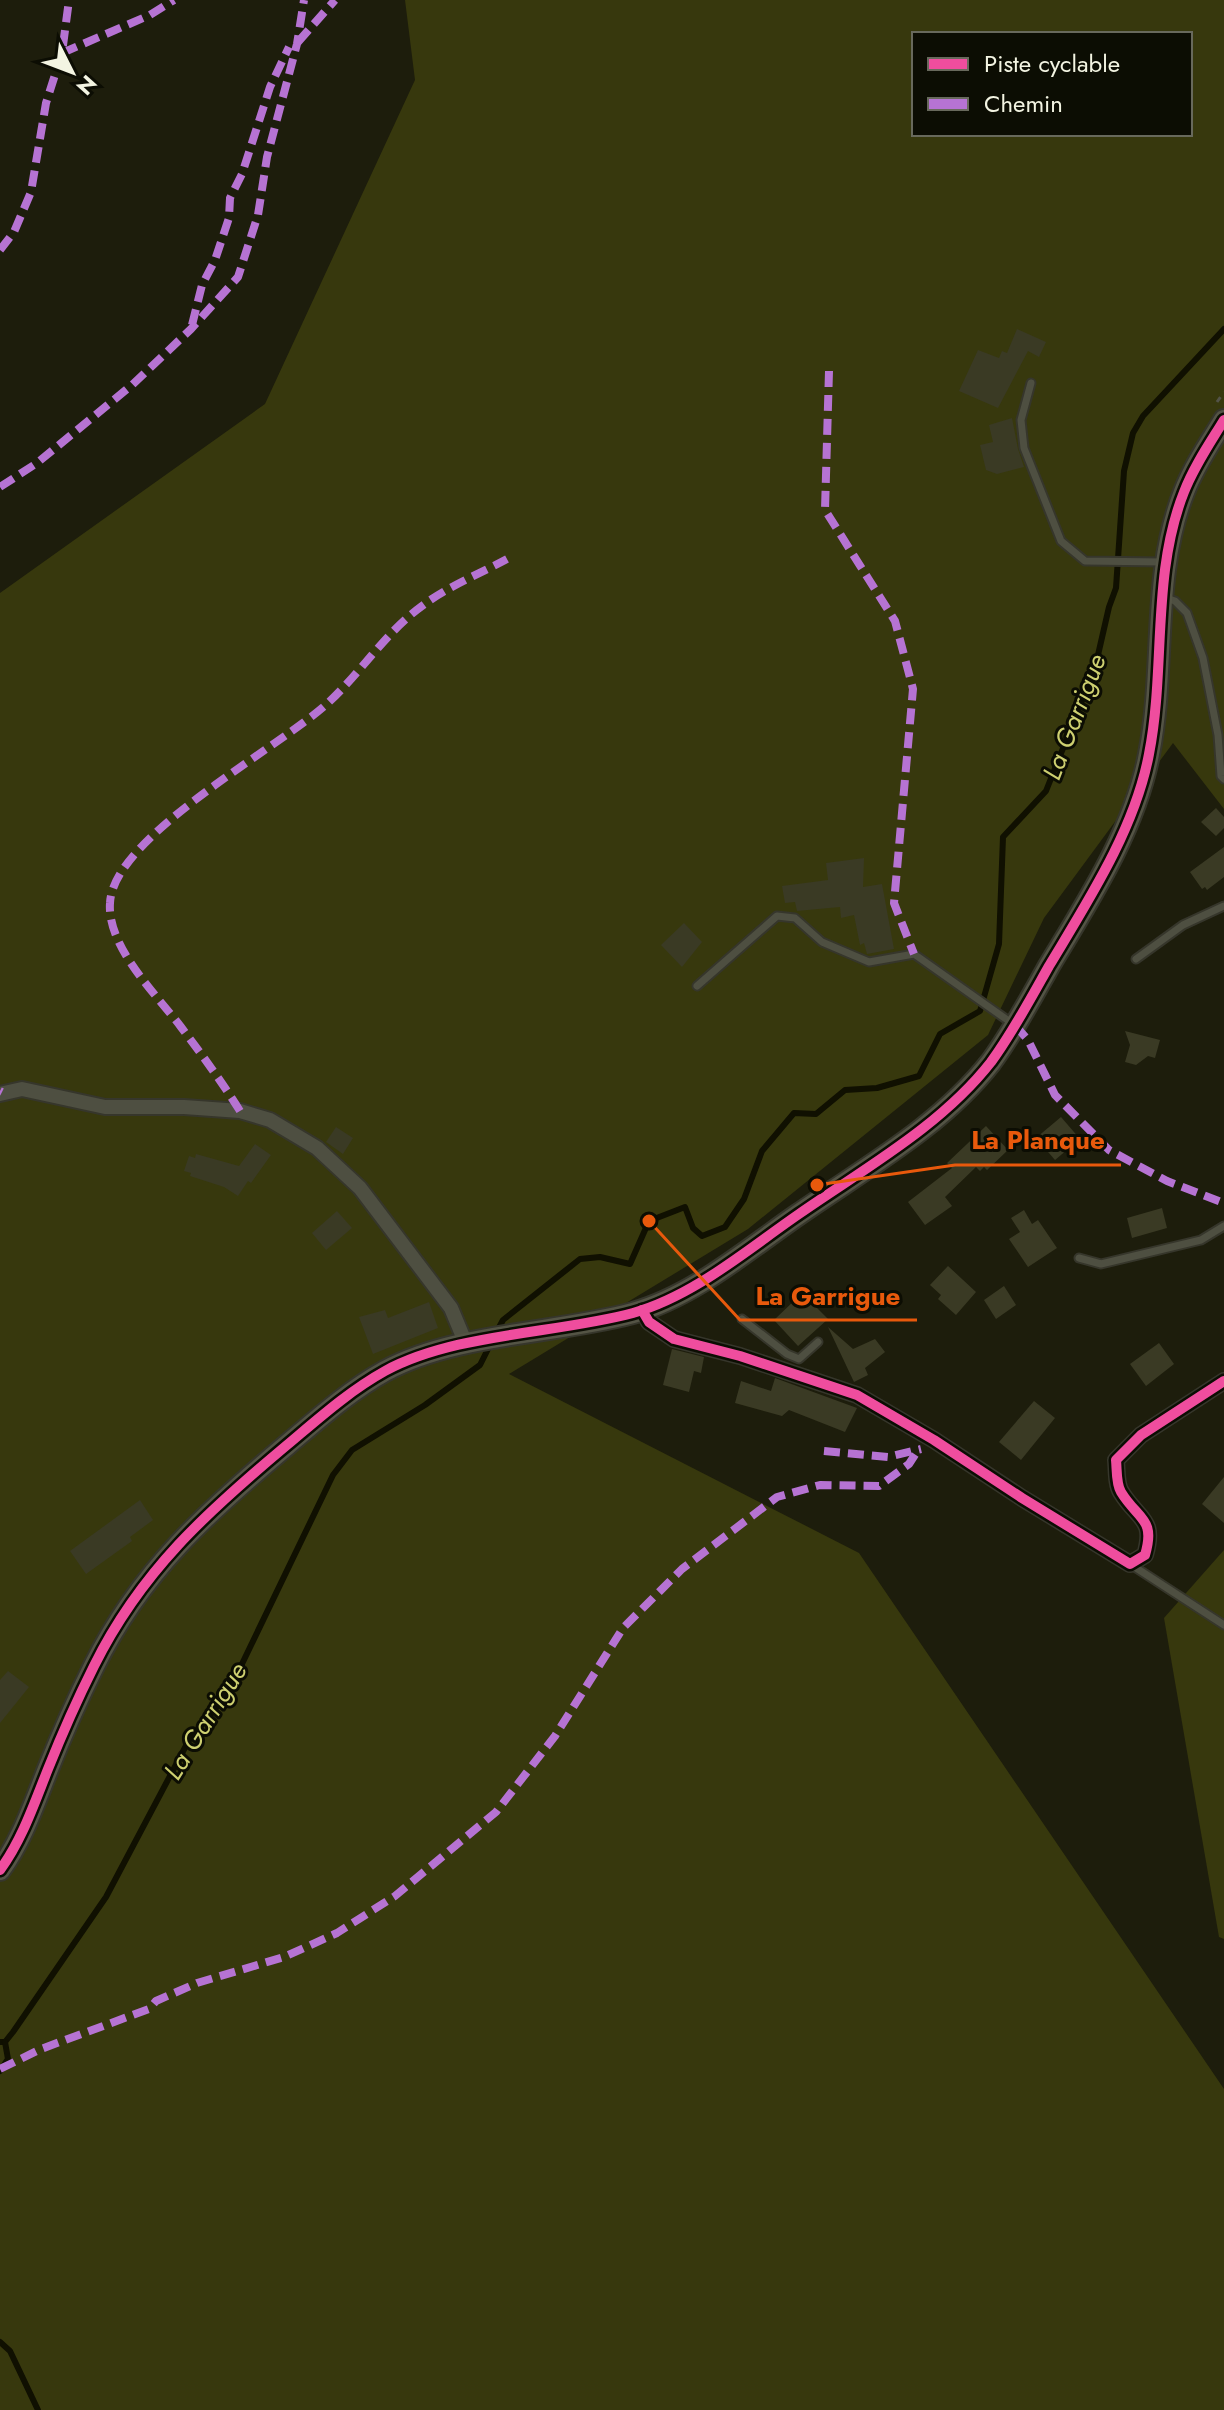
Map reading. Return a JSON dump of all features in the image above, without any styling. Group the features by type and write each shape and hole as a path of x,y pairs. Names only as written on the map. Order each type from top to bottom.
{"street":[{"path":"0,1870 25,1827 93,1667 120,1617 147,1578 184,1536 232,1491 337,1403 387,1370 431,1353 472,1342 588,1324 642,1310 687,1289 909,1138 959,1097 990,1062 1076,921 1137,806 1150,754 1156,704 1166,562 1184,490 1224,420"},
{"path":"0,1094 22,1089 105,1107 240,1111 270,1120 317,1148 360,1188 451,1308 472,1342"},
{"path":"642,1310 649,1322 674,1339 740,1356 857,1395 1130,1564 1145,1555 1151,1538 1147,1524 1119,1490 1116,1460 1141,1435 1224,1381"}],"lane":[{"path":"1031,383 1021,420 1024,448 1061,541 1085,561 1166,562"},
{"path":"1163,597 1175,601 1187,613 1203,658 1218,735 1221,776 1224,779"},
{"path":"1136,959 1183,925 1224,906"},
{"path":"697,986 777,916 795,918 822,942 869,962 914,954 1015,1025"},
{"path":"1079,1258 1101,1264 1201,1240 1224,1226"},
{"path":"742,1319 787,1354 799,1359 818,1342"},
{"path":"1130,1564 1224,1625"}],"shaded area":[{"path":"405,0 1224,0 1224,809 1173,743 1044,918 988,1035 748,1229 509,1374 859,1553 1224,2089 1224,2410 0,2410 0,593 265,404 415,80"},
{"path":"1224,1550 1224,1939 1219,1937 1164,1618"}],"building":[{"path":"1017,329 1046,342 1039,357 1028,351 998,408 959,391 978,350 999,358 1002,351 1007,353"},
{"path":"1012,418 1024,467 997,474 986,470 980,445 993,442 989,425"},
{"path":"1216,808 1224,817 1224,828 1216,836 1201,822"},
{"path":"1224,847 1224,877 1207,890 1205,887 1202,889 1190,872"},
{"path":"864,858 863,887 882,884 894,949 867,954 864,943 860,945 854,915 841,918 840,907 797,911 795,902 785,903 782,886 828,880 826,863"},
{"path":"684,923 702,942 682,967 661,945"},
{"path":"1125,1031 1160,1040 1155,1058 1148,1056 1136,1065 1125,1062 1130,1045"},
{"path":"1061,1117 1080,1139 1055,1160 1036,1138"},
{"path":"986,1126 1008,1150 987,1170 984,1167 980,1171 976,1167 945,1197 952,1206 925,1225 908,1202 952,1168 947,1163"},
{"path":"336,1127 353,1138 343,1154 326,1142"},
{"path":"255,1144 271,1155 238,1196 184,1171 189,1156 195,1158 196,1154 239,1166"},
{"path":"1162,1208 1167,1228 1132,1238 1127,1218"},
{"path":"1024,1210 1032,1224 1038,1220 1057,1248 1028,1267 1009,1239 1020,1232 1011,1218"},
{"path":"337,1211 352,1228 326,1250 312,1233"},
{"path":"948,1266 976,1292 956,1315 938,1299 941,1295 930,1285"},
{"path":"1004,1286 1016,1305 996,1319 984,1300"},
{"path":"796,1299 802,1306 809,1300 828,1319 798,1346 774,1320"},
{"path":"429,1302 438,1328 373,1354 359,1317 385,1310 388,1318"},
{"path":"828,1327 853,1349 875,1339 885,1352 865,1368 868,1375 854,1382"},
{"path":"1159,1343 1174,1364 1146,1386 1130,1364"},
{"path":"672,1349 704,1357 701,1373 694,1371 689,1392 663,1385"},
{"path":"775,1378 857,1408 845,1432 789,1410 782,1416 735,1403 741,1381 771,1391"},
{"path":"1034,1401 1055,1418 1021,1460 999,1442"},
{"path":"1224,1477 1224,1523 1202,1504"},
{"path":"140,1500 153,1520 130,1537 132,1541 86,1574 70,1551"},
{"path":"8,1671 29,1687 0,1723 0,1680"}],"waterway":[{"name":"La Garrigue","path":"496,1333 503,1320 580,1259 600,1257 630,1264 649,1221 685,1207 693,1228 702,1236 725,1227 744,1199 762,1151 794,1113 816,1114 845,1090 877,1088 919,1076 940,1034 980,1011 999,944 1003,837 1046,791 1095,668 1116,588 1124,471 1133,433 1143,416 1224,329"},
{"name":"La Garrigue","path":"0,2042 5,2042 13,2032 106,1897 189,1740 228,1693 333,1475 352,1450 425,1405 480,1365 491,1343"},
{"path":"0,2071 8,2059 5,2042"},
{"path":"0,2342 10,2351 38,2410"}],"marked path":[{"path":"0,250 14,232 31,192 46,103 62,53 69,0"},
{"path":"62,53 150,15 174,0"},
{"path":"0,487 37,463 132,385 191,329 238,277 258,215 267,157 297,44 304,0"},
{"path":"298,42 335,0"},
{"path":"192,325 202,285 215,260 229,218 230,198 242,174 270,87 289,47"},
{"path":"829,371 825,510 895,621 913,689 894,903 914,954"},
{"path":"240,1111 204,1058 135,969 116,936 110,903 118,877 139,850 168,822 329,702 409,616 442,593 507,559"},
{"path":"1015,1025 1028,1040 1055,1095 1109,1150 1167,1181 1224,1203"},
{"path":"824,1451 888,1457 921,1449"},
{"path":"0,2069 41,2049 149,2009 156,2001 197,1983 284,1957 337,1933 395,1896 496,1812 555,1736 623,1628 682,1569 777,1497 820,1485 879,1486 909,1464 918,1450"}],"cycle path":[{"path":"0,1870 21,1834 94,1666 133,1601 203,1519 322,1415 372,1379 413,1358 474,1341 633,1313 678,1295 720,1270 901,1145 949,1106 991,1062 1094,890 1133,810 1149,754 1154,721 1163,589 1174,524 1192,473 1224,420"},
{"path":"642,1310 649,1322 674,1339 740,1356 857,1395 1130,1564 1145,1555 1148,1533 1144,1520 1119,1489 1116,1460 1141,1435 1224,1381"}],"place":[{"name":"La Planque","path":"817,1185"},
{"name":"La Garrigue","path":"649,1221"}]}
